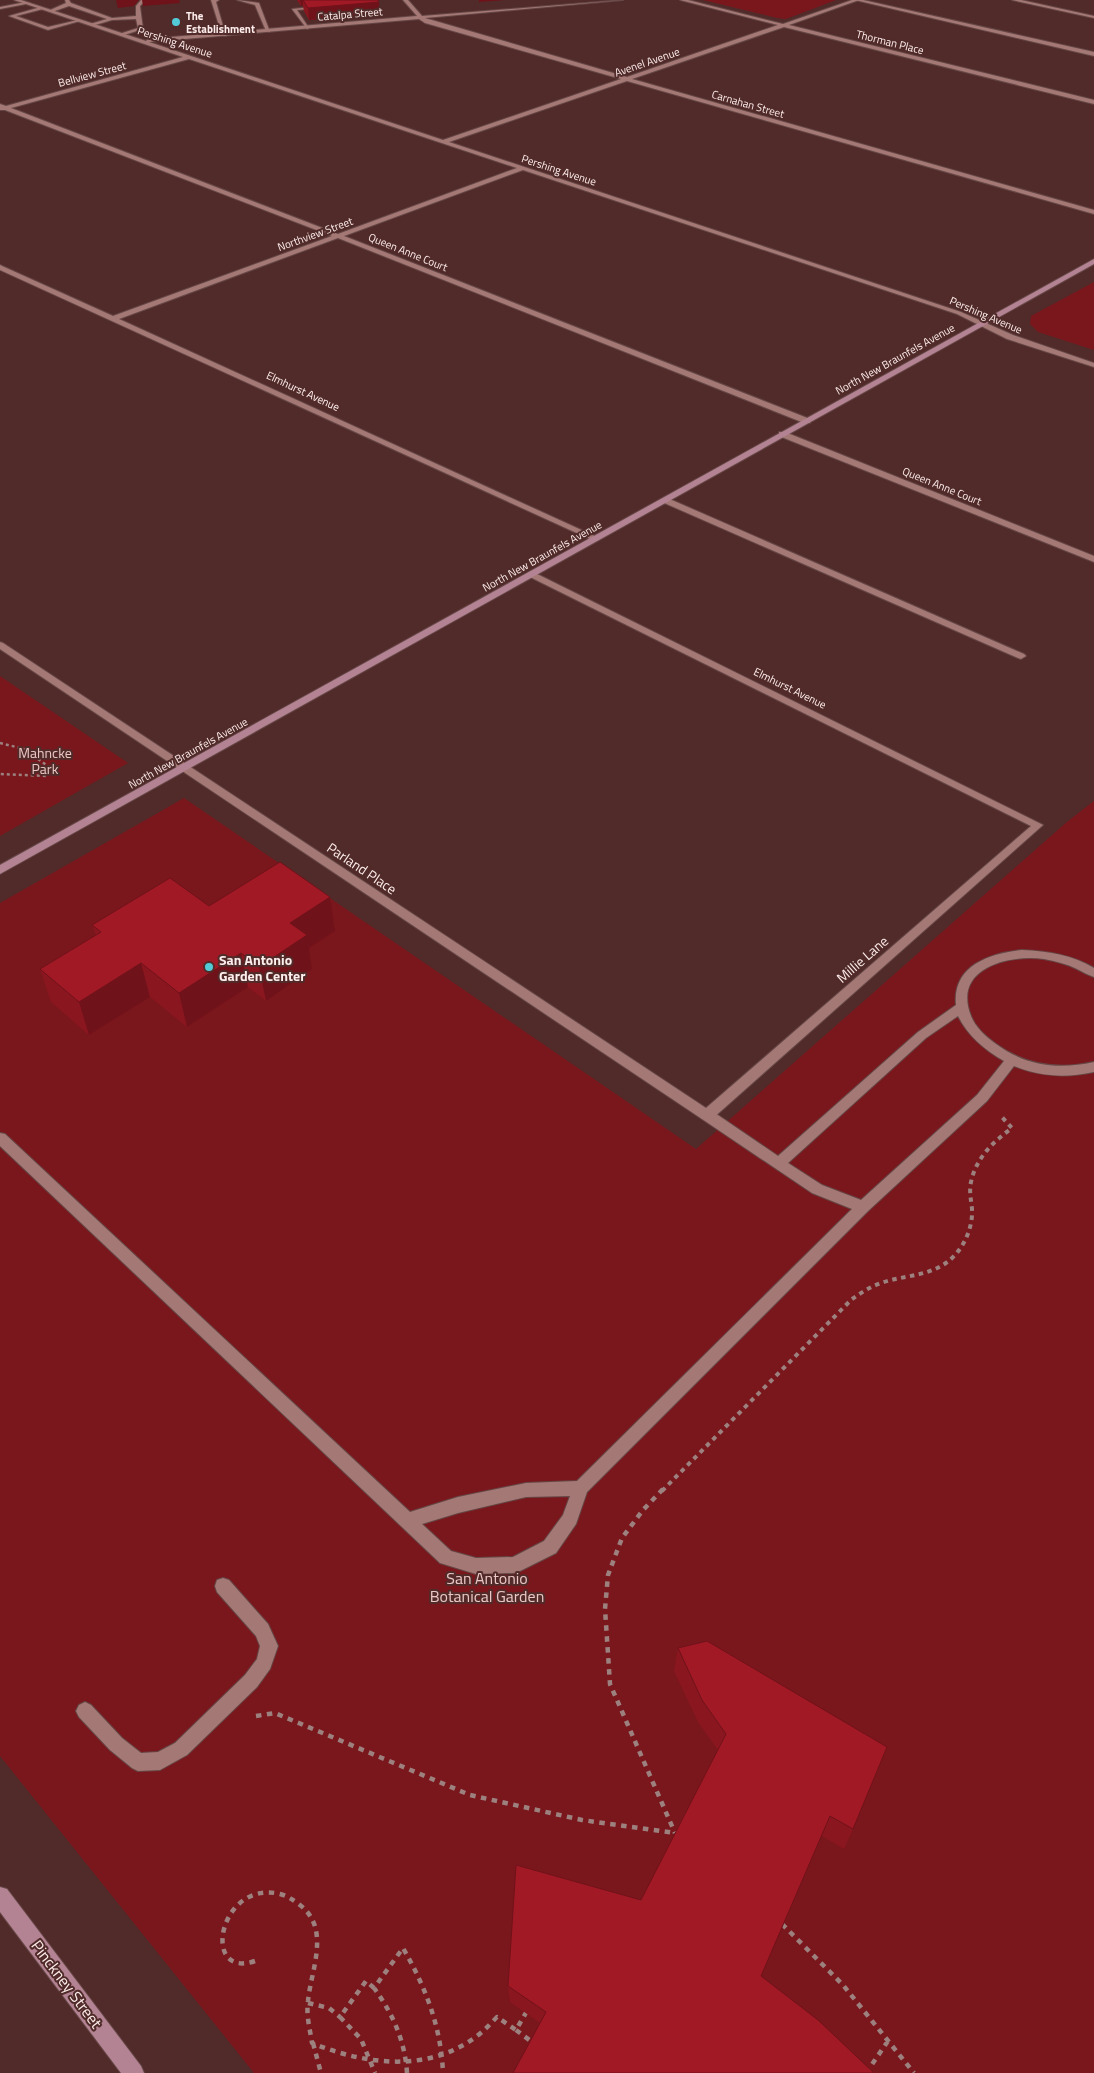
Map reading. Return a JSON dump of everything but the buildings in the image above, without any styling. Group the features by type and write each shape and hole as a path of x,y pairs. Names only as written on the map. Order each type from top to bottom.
{"street":[{"name":"Pershing Avenue","path":"16,0 959,313 1010,337 1094,365"},
{"path":"120,34 141,29 138,6 144,0"},
{"path":"217,0 213,1 224,34"},
{"path":"239,0 257,4 268,31"},
{"path":"405,0 421,18"},
{"name":"Catalpa Street","path":"140,41 621,0"},
{"name":"Thorman Place","path":"682,0 1094,102"},
{"path":"857,0 1094,54"},
{"name":"Avenel Avenue","path":"443,142 857,0"},
{"path":"1014,0 1094,17"},
{"path":"50,11 66,1 112,19"},
{"path":"0,8 24,2"},
{"path":"307,28 294,9 328,6"},
{"path":"41,8 10,16 48,29 78,21"},
{"path":"92,25 112,19 138,17"},
{"name":"Carnahan Street","path":"421,18 627,79 1094,212"},
{"name":"Bellview Street","path":"1,108 190,57"},
{"name":"Queen Anne Court","path":"1,108 339,236 807,421"},
{"name":"Northview Street","path":"114,318 523,168"},
{"name":"North New Braunfels Avenue","path":"0,870 1094,261"},
{"name":"Elmhurst Avenue","path":"0,267 595,538"},
{"name":"Queen Anne Court","path":"782,434 1094,559"},
{"path":"665,500 1020,656"},
{"name":"Elmhurst Avenue","path":"531,574 1038,825"},
{"name":"Parland Place","path":"0,645 817,1189 863,1207"},
{"name":"Millie Lane","path":"707,1115 1038,825"},
{"path":"1094,973 1064,959 1038,954 1012,954 990,960 974,972 963,988 962,1007 971,1027 988,1046 1012,1060 1040,1070 1070,1072 1094,1067"},
{"path":"779,1163 922,1035 962,1007"},
{"path":"0,1138 446,1557 476,1566 514,1565 550,1547 570,1519 581,1488 863,1207 982,1098 1012,1060"},
{"path":"406,1521 458,1505 526,1490 581,1488"},
{"path":"84,1711 116,1744 138,1762 160,1761 181,1749 251,1682 264,1663 269,1646 262,1630 223,1586"},
{"name":"Pinckney Street","path":"0,1896 134,2073"}],"path":[{"path":"0,743 24,749 49,767 47,776 0,774"},
{"path":"675,1833 610,1684 605,1609 608,1575 622,1538 643,1510 851,1300 865,1290 883,1282 922,1276 938,1269 955,1255 967,1236 972,1213 970,1191 972,1177 978,1162 994,1140 1012,1128 982,1098"},
{"path":"249,1717 275,1713 470,1796 582,1820 675,1833 683,1839"},
{"path":"255,1961 246,1966 237,1965 226,1955 221,1941 222,1927 228,1914 237,1903 263,1892 276,1892 299,1903 307,1911 314,1923 318,1938 318,1950 310,1984 307,2017 321,2073"},
{"path":"776,1918 843,1985 914,2073"},
{"path":"374,1988 403,1948 426,1991 440,2036 443,2073"},
{"path":"340,2017 366,1981 387,2005 394,2020 407,2070"},
{"path":"308,2003 329,2008 340,2017 360,2039 374,2070"},
{"path":"516,2030 531,2003"},
{"path":"399,2068 407,2070 428,2064 467,2046 497,2017 538,2046"},
{"path":"866,2073 888,2040"},
{"path":"312,2043 326,2052 348,2061"},
{"path":"364,2066 374,2070 382,2069"}],"green space":[{"path":"703,0 836,0 786,19"},
{"path":"1094,282 1094,350 1038,332 1030,324 1031,316"},
{"name":"Mahncke Park","path":"0,676 128,763 0,836"},
{"name":"San Antonio Botanical Garden","path":"184,798 696,1149 1068,821 1094,801 1094,2073 254,2073 0,1756 0,903"}],"place":[{"name":"The Establishment","path":"176,22"},
{"name":"San Antonio Garden Center","path":"209,967"}]}
